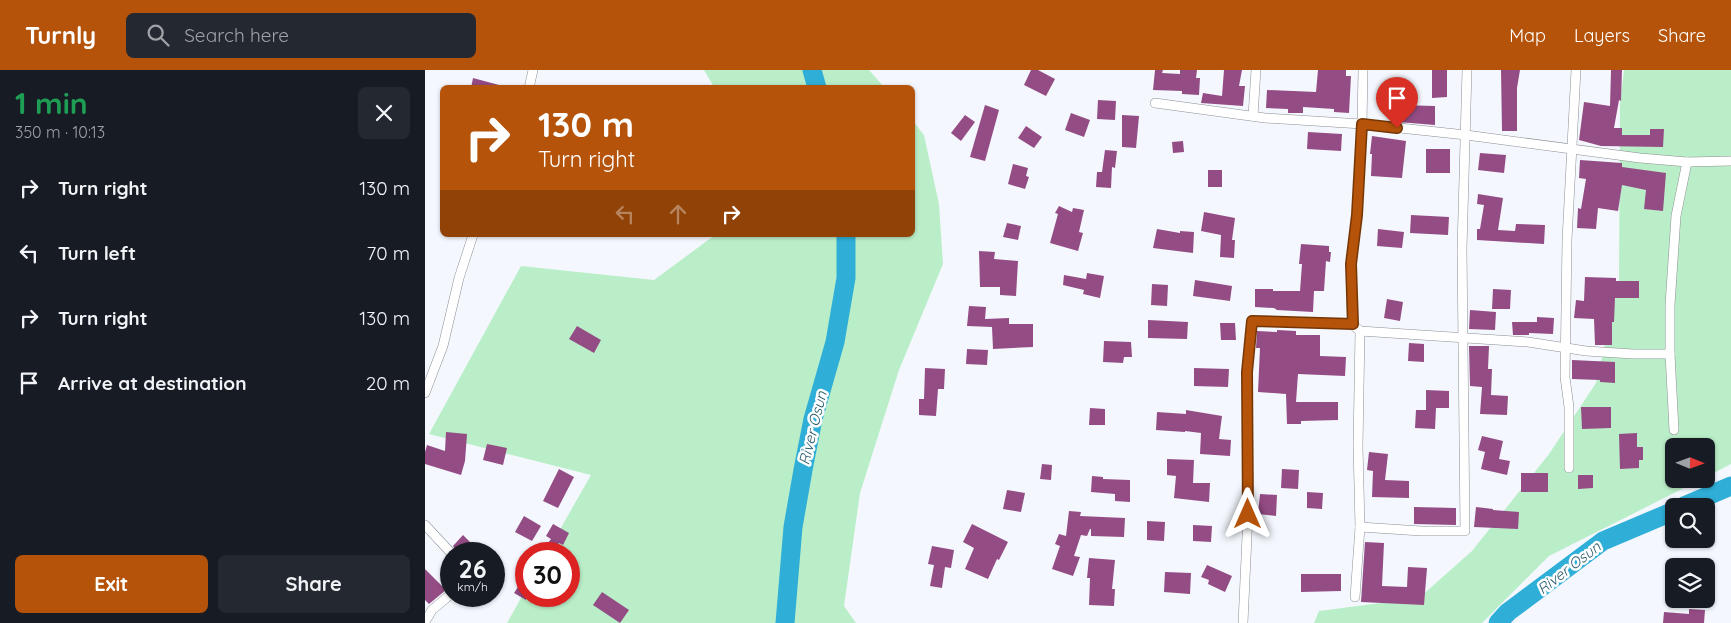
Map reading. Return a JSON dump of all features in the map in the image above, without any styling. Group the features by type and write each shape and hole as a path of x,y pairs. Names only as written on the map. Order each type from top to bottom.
{"street":[{"path":"530,85 533,70"},
{"path":"1253,116 1256,70"},
{"path":"1363,70 1357,215 1351,264 1353,324 1360,331 1528,342 1586,351 1670,354"},
{"path":"1360,527 1421,531 1465,531 1462,249 1467,70"},
{"path":"1569,468 1565,347 1567,240 1576,70"},
{"path":"1155,103 1253,116 1362,124 1466,135 1687,162 1731,161"},
{"path":"1674,430 1670,354 1670,305 1676,216 1687,162"},
{"path":"425,394 443,346 459,278 472,237"},
{"path":"1243,623 1248,514 1247,372 1252,321 1353,324"},
{"path":"1355,597 1360,527 1358,446 1360,331"},
{"path":"425,525 441,542"},
{"path":"425,622 432,610 440,603"}],"green space":[{"path":"704,70 869,70 882,85 713,85"},
{"path":"1624,70 1731,70 1731,464 1715,472 1715,438 1665,438 1665,488 1684,488 1549,556 1482,623 1314,623 1319,611 1419,598 1472,551 1549,454 1596,383 1619,283 1620,104"},
{"path":"915,124 924,135 939,204 943,264 899,370 860,493 844,606 856,623 507,623 516,607 580,607 580,542 553,542 591,475 429,434 521,266 654,280 712,237 915,237"}],"building":[{"path":"1031,70 1038,70 1055,79 1046,96 1024,85"},
{"path":"1155,70 1163,70 1162,73 1180,74 1180,70 1197,70 1196,78 1200,78 1199,95 1182,94 1182,91 1153,90"},
{"path":"1224,70 1242,70 1239,86 1245,86 1243,106 1201,103 1203,93 1222,96"},
{"path":"1318,70 1346,70 1346,76 1351,76 1349,113 1334,112 1334,109 1303,107 1303,113 1288,113 1288,109 1266,108 1267,90 1316,92"},
{"path":"1432,70 1447,70 1447,97 1432,98"},
{"path":"1501,70 1520,70 1517,88 1517,131 1502,131"},
{"path":"1611,70 1622,70 1621,101 1619,100 1614,128 1622,128 1622,135 1650,135 1650,129 1664,129 1663,147 1601,146 1579,140 1584,102 1610,106"},
{"path":"473,78 499,85 472,85"},
{"path":"1098,100 1116,101 1115,120 1097,119"},
{"path":"985,105 999,110 985,161 970,157"},
{"path":"1399,105 1435,106 1435,125 1398,122"},
{"path":"1071,113 1090,120 1084,137 1065,130"},
{"path":"965,115 975,122 961,141 951,133"},
{"path":"1122,115 1139,116 1136,148 1122,147"},
{"path":"1026,126 1042,137 1034,148 1018,138"},
{"path":"1308,132 1342,134 1341,151 1307,149"},
{"path":"1372,136 1406,141 1402,178 1371,176 1372,154 1370,154"},
{"path":"1183,141 1184,152 1173,153 1172,142"},
{"path":"1426,149 1450,149 1450,173 1426,173"},
{"path":"1105,150 1117,151 1115,168 1112,167 1111,188 1096,187 1097,172 1102,172"},
{"path":"1480,153 1506,155 1504,173 1478,170"},
{"path":"1580,160 1622,163 1622,167 1666,173 1663,211 1644,209 1646,190 1622,185 1618,211 1598,208 1596,229 1577,228 1578,208 1581,209 1586,179 1579,178"},
{"path":"1013,164 1028,168 1026,176 1029,177 1025,189 1008,184"},
{"path":"1208,170 1222,170 1222,187 1208,187"},
{"path":"1478,194 1503,198 1498,230 1515,231 1516,224 1545,225 1544,244 1477,240 1477,229 1480,229 1484,205 1477,204"},
{"path":"1059,206 1072,212 1073,208 1084,210 1079,232 1083,233 1078,251 1050,243 1058,214 1055,213"},
{"path":"1204,212 1235,218 1232,240 1235,240 1234,258 1220,257 1221,235 1201,231"},
{"path":"1411,215 1449,217 1448,235 1410,233"},
{"path":"1007,223 1021,226 1018,240 1003,237"},
{"path":"1157,229 1180,233 1180,231 1194,232 1193,253 1153,248"},
{"path":"1378,229 1404,232 1402,248 1377,246"},
{"path":"1301,244 1329,246 1329,252 1331,252 1330,262 1326,261 1324,291 1314,291 1313,312 1255,307 1255,289 1300,291 1302,264 1299,264"},
{"path":"979,251 995,252 994,259 1018,261 1016,296 1000,295 1000,287 980,287"},
{"path":"1087,273 1104,276 1100,298 1083,294 1084,290 1063,285 1064,275 1086,279"},
{"path":"1585,277 1616,278 1616,281 1639,281 1639,298 1615,298 1612,345 1595,345 1594,319 1574,318 1576,300 1584,301"},
{"path":"1195,280 1232,286 1230,301 1193,296"},
{"path":"1152,284 1168,285 1167,306 1151,305"},
{"path":"1493,289 1511,290 1510,309 1492,309"},
{"path":"1387,299 1403,302 1400,321 1384,318"},
{"path":"969,306 986,307 985,319 1009,318 1009,324 1033,324 1033,347 993,349 992,327 967,326"},
{"path":"1470,310 1496,312 1495,330 1469,329"},
{"path":"1537,317 1554,318 1553,334 1529,333 1529,335 1513,335 1512,322 1537,322"},
{"path":"1148,320 1188,322 1187,339 1148,338"},
{"path":"1220,323 1235,323 1236,340 1221,340"},
{"path":"577,326 601,340 594,353 569,339"},
{"path":"1277,330 1296,331 1296,335 1320,335 1320,356 1346,357 1345,376 1298,374 1296,402 1338,402 1338,420 1301,421 1301,424 1287,424 1286,394 1258,392 1260,348 1256,348 1257,331 1277,332"},
{"path":"1104,341 1131,342 1132,357 1124,357 1123,363 1103,362"},
{"path":"1409,343 1424,344 1424,362 1408,361"},
{"path":"1469,346 1489,346 1488,369 1492,369 1491,395 1508,396 1507,415 1480,414 1482,387 1470,386"},
{"path":"967,349 988,350 987,365 966,364"},
{"path":"1572,360 1615,362 1615,383 1600,382 1600,380 1572,379"},
{"path":"925,368 945,369 944,389 938,389 936,416 919,415 919,399 924,399"},
{"path":"1194,368 1229,369 1228,387 1194,386"},
{"path":"1426,390 1449,391 1449,408 1436,408 1435,429 1415,428 1416,410 1426,410"},
{"path":"1581,407 1611,407 1611,428 1582,429"},
{"path":"1090,408 1105,409 1105,425 1089,425"},
{"path":"1186,410 1222,416 1219,439 1231,440 1230,456 1200,454 1201,433 1156,430 1157,412 1186,414"},
{"path":"446,432 467,434 465,461 461,475 425,464 427,445 445,451"},
{"path":"1637,433 1637,447 1643,447 1643,460 1639,460 1639,468 1620,469 1619,434"},
{"path":"1482,436 1503,441 1499,459 1510,461 1507,475 1481,469 1485,452 1478,450"},
{"path":"487,444 507,448 503,465 483,460"},
{"path":"1369,452 1388,454 1385,480 1409,481 1409,498 1372,497 1373,471 1367,470"},
{"path":"1167,459 1194,460 1193,483 1210,483 1209,502 1174,498 1176,476 1167,475"},
{"path":"1042,464 1052,465 1051,480 1040,479"},
{"path":"559,469 574,477 558,508 543,501"},
{"path":"1282,469 1299,470 1298,489 1281,488"},
{"path":"1521,473 1548,473 1548,492 1521,492"},
{"path":"1578,475 1593,475 1593,488 1578,489"},
{"path":"1092,476 1103,477 1103,479 1130,480 1130,502 1115,501 1115,494 1091,492"},
{"path":"1007,490 1025,493 1021,512 1003,509"},
{"path":"1307,492 1323,493 1322,509 1307,508"},
{"path":"1260,494 1277,495 1276,516 1258,514"},
{"path":"1414,507 1456,508 1456,525 1414,524"},
{"path":"1476,507 1519,512 1518,529 1474,527"},
{"path":"1069,511 1081,512 1080,516 1125,518 1124,537 1091,536 1091,529 1087,536 1081,535 1074,556 1080,557 1073,576 1052,569 1060,546 1055,544 1059,534 1066,536"},
{"path":"524,516 541,526 532,541 515,532"},
{"path":"1147,521 1165,522 1164,541 1147,540"},
{"path":"553,524 569,533 564,542 549,542 551,539 546,536"},
{"path":"972,524 1008,542 999,560 997,559 988,579 965,569 974,548 963,542"},
{"path":"1193,525 1212,526 1211,542 1193,541"},
{"path":"463,535 470,542 457,542"},
{"path":"1365,542 1384,543 1382,586 1407,587 1408,567 1427,568 1424,605 1361,602"},
{"path":"932,546 954,550 951,568 945,567 942,588 930,586 934,565 928,564"},
{"path":"1089,558 1115,560 1112,589 1115,589 1114,606 1089,605 1090,578 1087,578"},
{"path":"1207,565 1232,576 1225,592 1208,584 1209,580 1201,577"},
{"path":"425,569 440,584 440,595 429,604 425,600"},
{"path":"1165,572 1191,573 1190,594 1164,592"},
{"path":"1301,574 1341,574 1341,591 1301,592"},
{"path":"602,592 629,610 620,623 593,605"},
{"path":"1689,609 1705,610 1704,623 1663,623 1664,612 1689,614"}],"waterway":[{"name":"River Osun","path":"812,70 816,85"},
{"name":"River Osun","path":"785,623 793,527 813,419 835,342 846,278 846,237"},
{"name":"River Osun","path":"1703,498 1731,486"},
{"name":"River Osun","path":"1498,623 1508,612 1603,541 1665,515"}],"route":[{"path":"1248,514 1247,372 1252,321 1353,324 1351,264 1357,215 1362,124 1397,128"}]}
